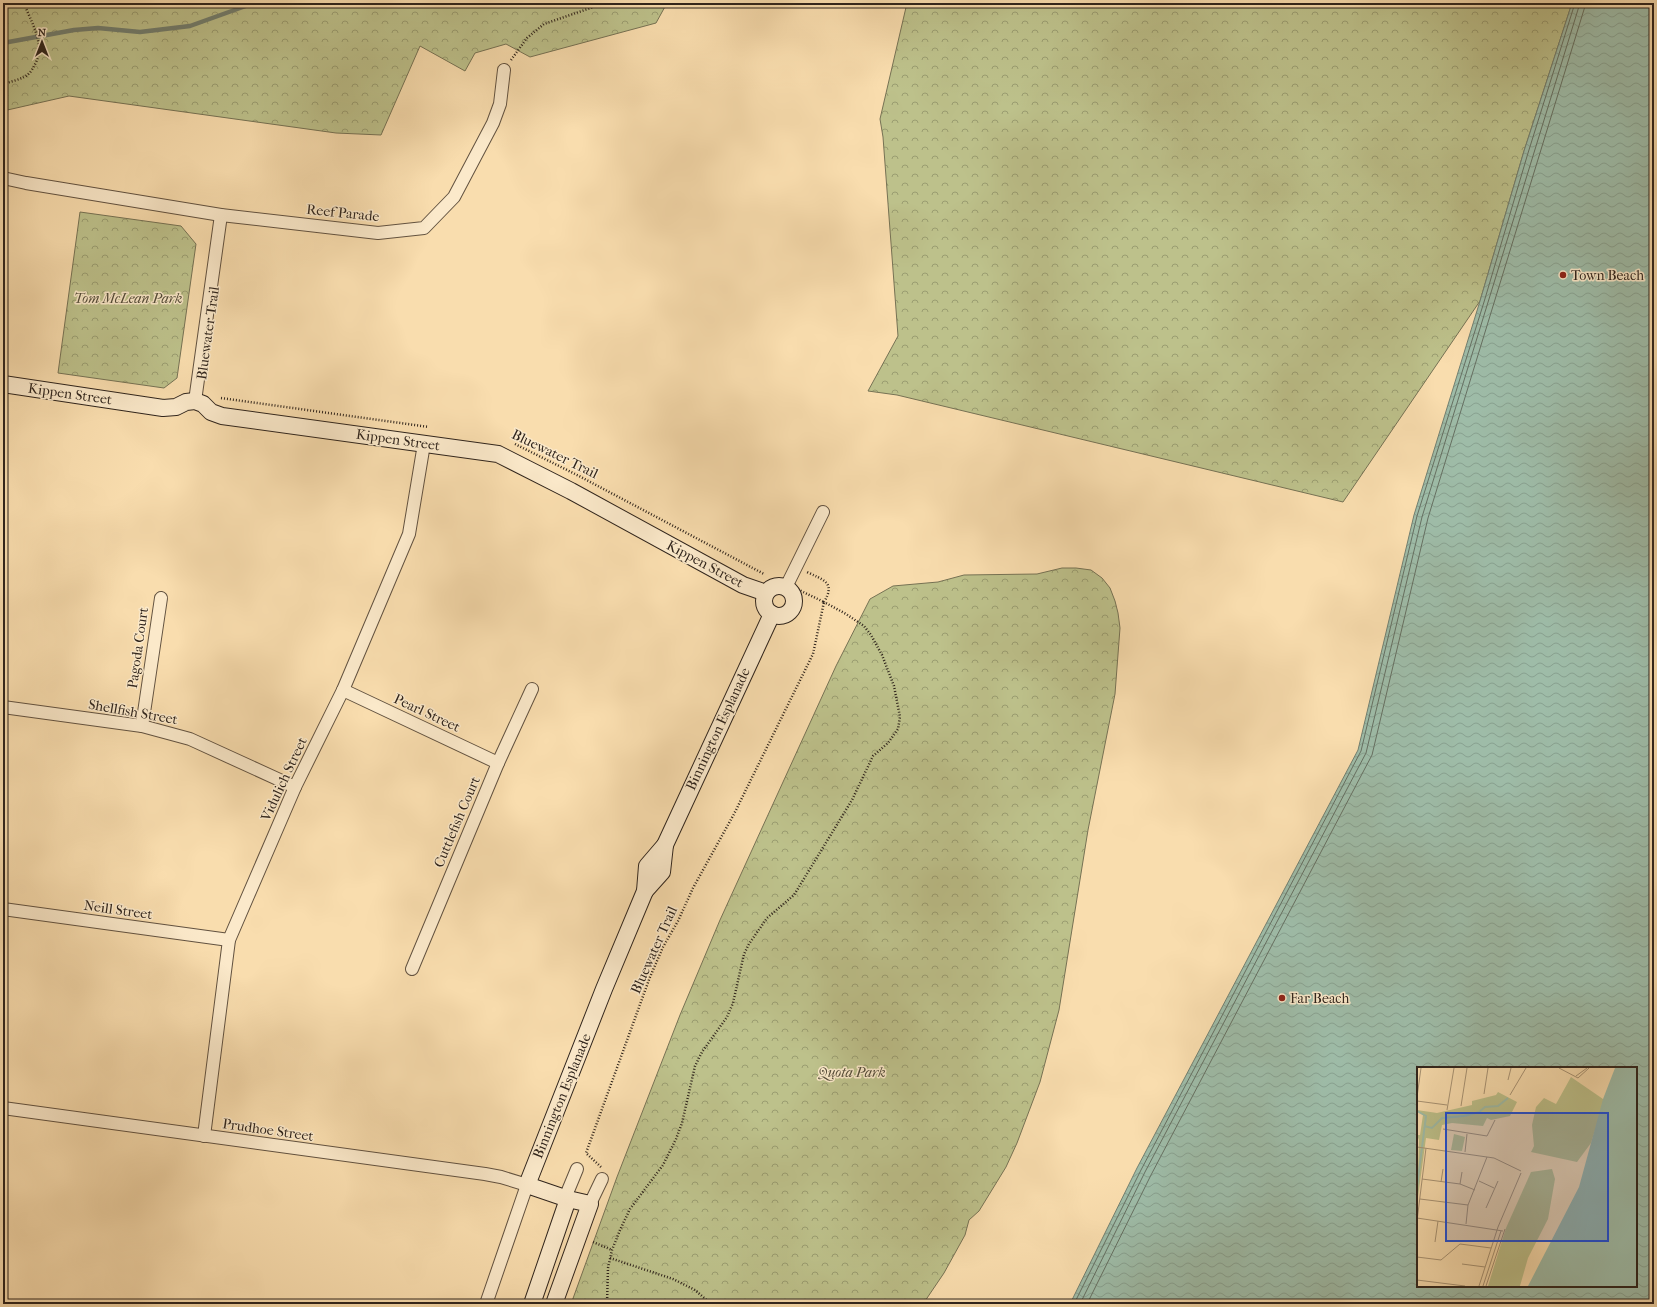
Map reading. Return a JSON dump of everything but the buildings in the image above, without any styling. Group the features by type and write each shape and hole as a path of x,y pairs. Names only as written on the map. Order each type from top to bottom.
{"street":[{"name":"Reef Parade","path":"3,178 26,184 221,215 378,233 424,228 454,197 493,123 501,99 504,70"},
{"path":"195,400 221,215"},
{"name":"Kippen Street","path":"3,384 163,408 176,407 186,402 195,400 203,404 211,412 222,416 498,454 572,491 743,585 766,593"},
{"name":"Vidulich Street","path":"204,1136 229,940 295,787 343,690 409,534 424,444"},
{"path":"786,585 823,512"},
{"path":"786,585 793,594 793,608 788,613 781,616 772,614 765,604 766,593 771,588 776,586 786,585"},
{"name":"Pagoda Court","path":"142,726 161,598"},
{"name":"Binnington Esplanade","path":"486,1304 527,1185 601,996 645,891 662,872 665,845 772,614"},
{"name":"Cuttlefish Court","path":"412,969 498,763 532,689"},
{"name":"Pearl Street","path":"343,690 498,763"},
{"name":"Shellfish Street","path":"3,707 142,726 190,739 295,787"},
{"name":"Neill Street","path":"3,909 229,940"},
{"name":"Prudhoe Street","path":"3,1108 489,1174 527,1185"},
{"path":"532,1304 577,1170"},
{"path":"554,1304 602,1174"},
{"path":"527,1185 566,1199 590,1204"}],"path":[{"path":"3,84 25,77 36,63 39,45 36,33 24,3"},
{"path":"504,70 527,38 538,29 552,21 605,3"},
{"name":"Bluewater Trail","path":"216,397 432,428"},
{"name":"Bluewater Trail","path":"509,442 517,444 579,476 763,574 824,602"},
{"name":"Bluewater Trail","path":"602,1174 586,1153 650,977 663,947 678,921 693,888 734,814 813,654 824,602 830,590 826,582 796,567"},
{"path":"607,1304 606,1286 612,1250 630,1209 663,1165 676,1139 684,1116 696,1066 702,1052 726,1017 733,1003 744,954 749,944 767,918 794,895 852,800 873,756 888,743 898,729 900,717 894,686 882,655 871,635 864,626 824,602"},
{"path":"591,1242 612,1250"},
{"path":"610,1258 673,1279 694,1290 712,1304"}],"green space":[{"path":"3,3 667,3 656,23 530,57 506,44 475,53 465,71 420,46 381,135 336,133 69,96 3,111"},
{"path":"907,3 1572,3 1524,151 1480,301 1343,502 897,395 868,391 898,336 883,137 880,119"},
{"name":"Tom McLean Park","path":"80,212 181,226 196,244 177,378 164,388 58,373"},
{"name":"Quota Park","path":"1062,568 1091,570 1102,578 1110,588 1118,613 1120,628 1115,694 1088,830 1059,1010 1040,1082 1017,1143 1006,1167 979,1211 969,1220 965,1235 944,1273 923,1304 571,1304 617,1177 680,1015 720,920 836,666 870,599 893,586 938,582 964,575 1037,574"}],"water":[{"path":"1572,3 1654,3 1654,1304 1070,1304 1137,1168 1358,750 1414,515 1480,301 1524,151"}],"waterway":[{"path":"3,43 74,30 98,28 140,32 190,26 254,3"}],"place":[{"name":"Town Beach","path":"1563,275"},
{"name":"Far Beach","path":"1282,998"}]}
